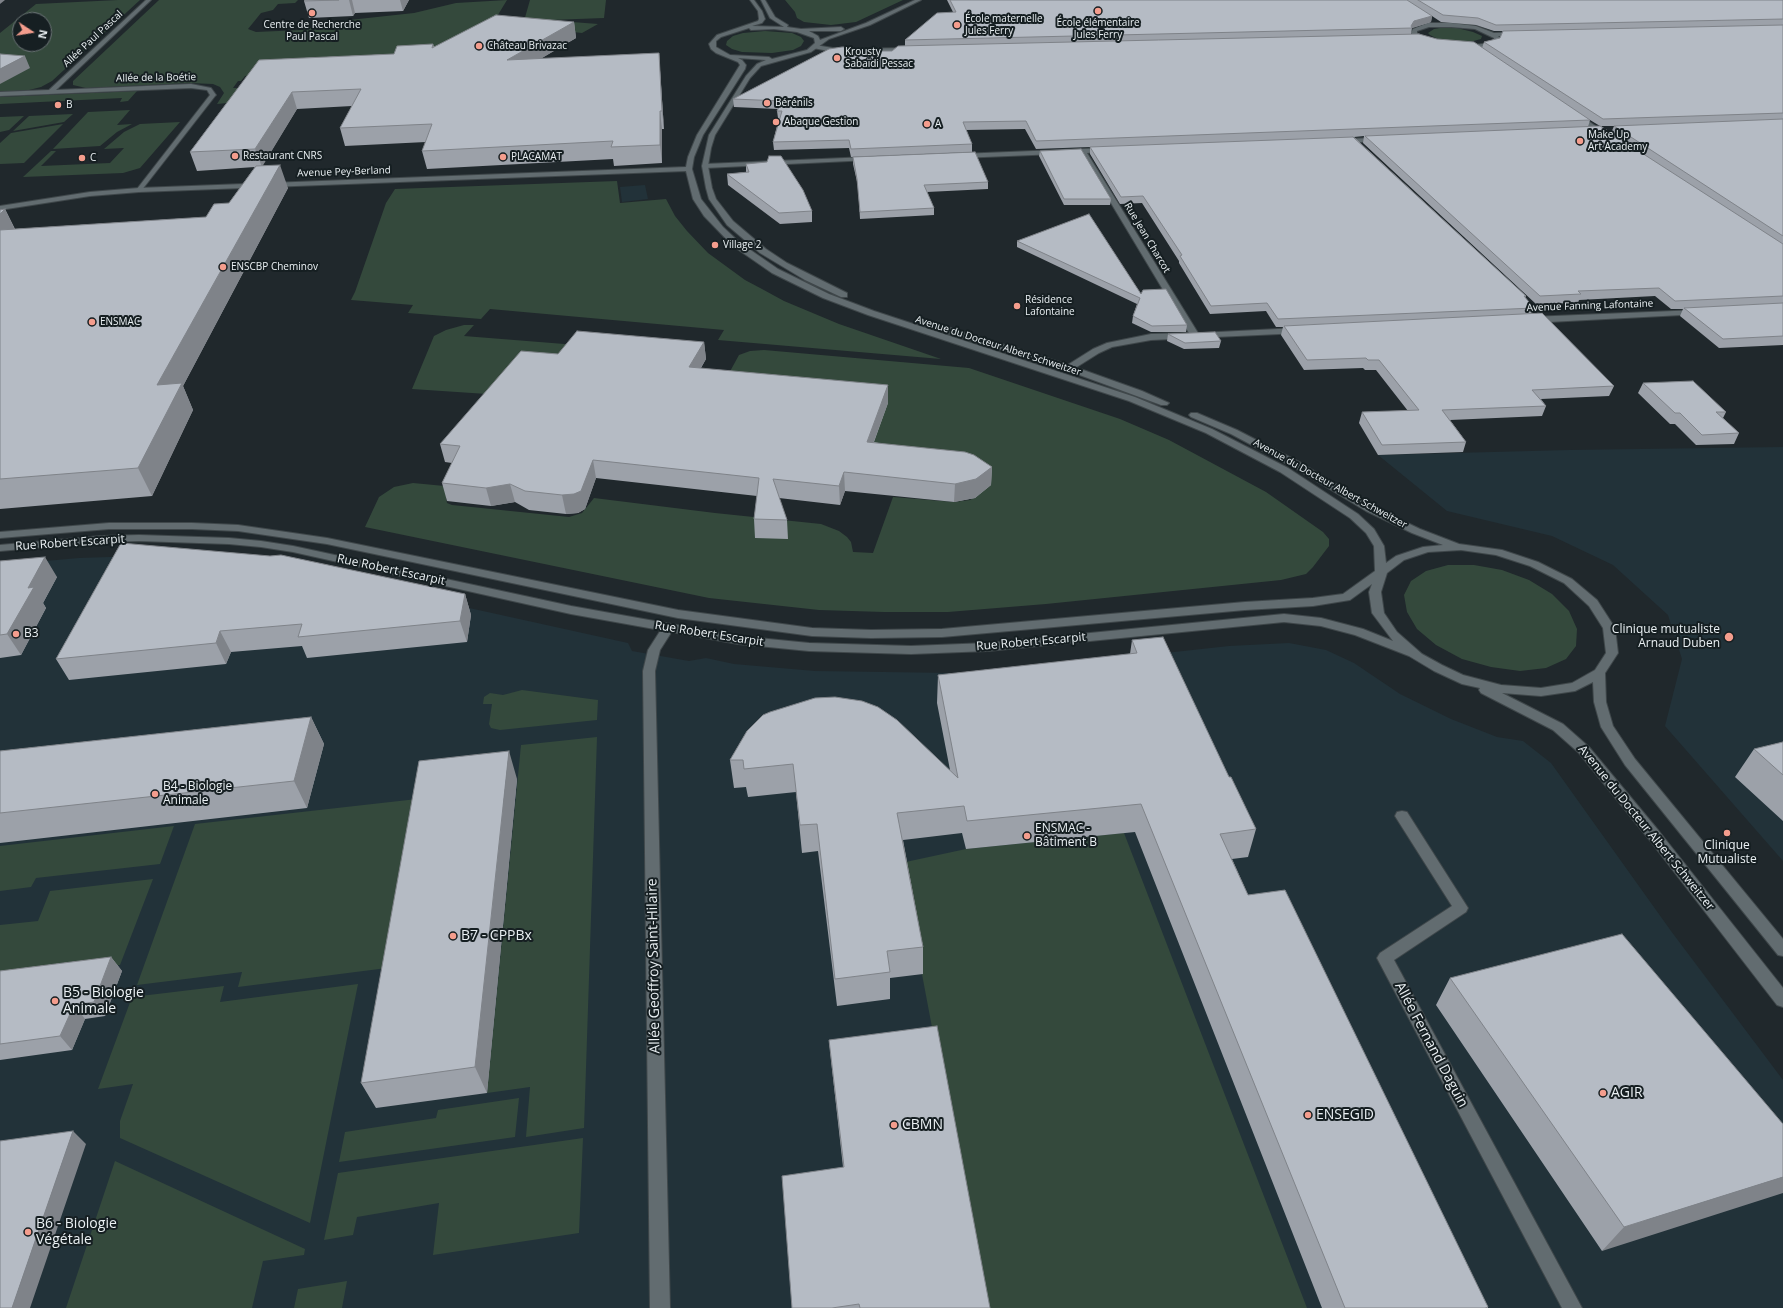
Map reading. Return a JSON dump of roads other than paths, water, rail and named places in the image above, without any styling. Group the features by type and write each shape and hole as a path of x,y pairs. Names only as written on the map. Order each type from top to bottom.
{"street":[{"name":"Allée Paul Pascal","path":"50,92 149,0"},
{"name":"Avenue du Docteur Albert Schweitzer","path":"740,30 756,24 762,19 760,12 752,0"},
{"name":"Avenue du Docteur Albert Schweitzer","path":"763,0 773,18 780,24 809,33 816,38 817,45 803,53 759,65 748,77 712,135 705,166 706,176 713,199 730,223 763,251 790,268 836,291 863,302 1069,368 1140,393 1234,432 1297,464 1370,509 1416,532 1461,547 1498,552 1534,564 1568,581 1593,603 1609,628 1612,653 1599,673 1575,686 1541,692 1501,689 1460,678"},
{"path":"817,45 852,29 868,24 919,0"},
{"path":"1428,17 1439,24"},
{"path":"1439,24 1476,28 1493,35 1497,38 1496,42 1473,47 1435,44 1415,37 1414,33 1415,30 1428,25 1439,24"},
{"name":"Avenue du Docteur Albert Schweitzer","path":"794,29 762,27 740,30 724,34 714,40 712,44 713,48 740,61 743,65 742,69 700,135 691,156 689,169 692,184 698,199 707,214 736,244 775,271 826,296 865,311 1132,399 1183,420 1247,450 1319,492 1354,516 1370,531 1379,546 1381,573 1375,592 1378,613 1393,635 1418,657 1558,728 1584,750 1653,834 1783,1000"},
{"path":"794,29 852,29"},
{"path":"1493,35 1523,34"},
{"path":"817,45 839,51 916,49"},
{"path":"1473,47 1483,54"},
{"name":"Avenue du Docteur Albert Schweitzer","path":"727,55 754,59 785,57"},
{"name":"Allée de la Boétie","path":"0,94 191,86 208,90 213,95 139,190"},
{"path":"1567,109 1613,139"},
{"path":"1584,131 1611,130"},
{"path":"1338,142 1385,140"},
{"path":"1354,141 1365,151"},
{"path":"950,156 1111,150"},
{"name":"Rue Jean Charcot","path":"1083,151 1195,335"},
{"path":"705,166 879,159"},
{"name":"Avenue Pey-Berland","path":"0,208 90,194 139,190 689,169"},
{"path":"1536,311 1545,319"},
{"name":"Avenue Fanning Lafontaine","path":"1522,320 1708,312"},
{"path":"1069,368 1096,351 1110,345 1151,337 1304,330"},
{"name":"Rue Robert Escarpit","path":"0,535 109,526 238,528 326,541 678,614 812,632 872,634 942,633 1245,606 1313,602 1346,597 1381,573"},
{"name":"Rue Robert Escarpit","path":"0,548 101,539 139,538 221,540 261,544 292,549 564,608 668,628 738,640 809,647 871,650 936,650 988,647 1284,618 1321,622 1359,632 1418,657"},
{"name":"Avenue du Docteur Albert Schweitzer","path":"1381,573 1400,558 1427,549 1461,547"},
{"name":"Allée Geoffroy Saint-Hilaire","path":"660,1308 649,671 654,650 668,628"},
{"path":"1599,673 1600,702 1607,727 1630,762 1783,950"},
{"name":"Allée Fernand Daguin","path":"1402,816 1461,908 1385,958 1572,1308"}],"place":[{"name":"École élémentaire Jules Ferry","path":"1098,11"},
{"name":"Centre de Recherche Paul Pascal","path":"312,13"},
{"name":"École maternelle Jules Ferry","path":"957,25"},
{"name":"Château Brivazac","path":"479,46"},
{"name":"Krousty Sabaïdi Pessac","path":"837,58"},
{"name":"Bérénils","path":"767,103"},
{"name":"B","path":"58,105"},
{"name":"Abaque Gestion","path":"776,122"},
{"name":"A","path":"927,124"},
{"name":"Make Up Art Academy","path":"1580,141"},
{"name":"Restaurant CNRS","path":"235,156"},
{"name":"PLACAMAT","path":"503,157"},
{"name":"C","path":"82,158"},
{"name":"Village 2","path":"715,245"},
{"name":"ENSCBP Cheminov","path":"223,267"},
{"name":"Résidence Lafontaine","path":"1017,306"},
{"name":"ENSMAC","path":"92,322"},
{"name":"B3","path":"16,634"},
{"name":"Clinique mutualiste Arnaud Duben","path":"1729,637"},
{"name":"B4 - Biologie Animale","path":"155,794"},
{"name":"Clinique Mutualiste","path":"1727,833"},
{"name":"ENSMAC - Bâtiment B","path":"1027,836"},
{"name":"B7 - CPPBx","path":"453,936"},
{"name":"B5 - Biologie Animale","path":"55,1001"},
{"name":"AGIR","path":"1603,1093"},
{"name":"ENSEGID","path":"1308,1115"},
{"name":"CBMN","path":"894,1125"},
{"name":"B6 - Biologie Végétale","path":"28,1232"}]}
